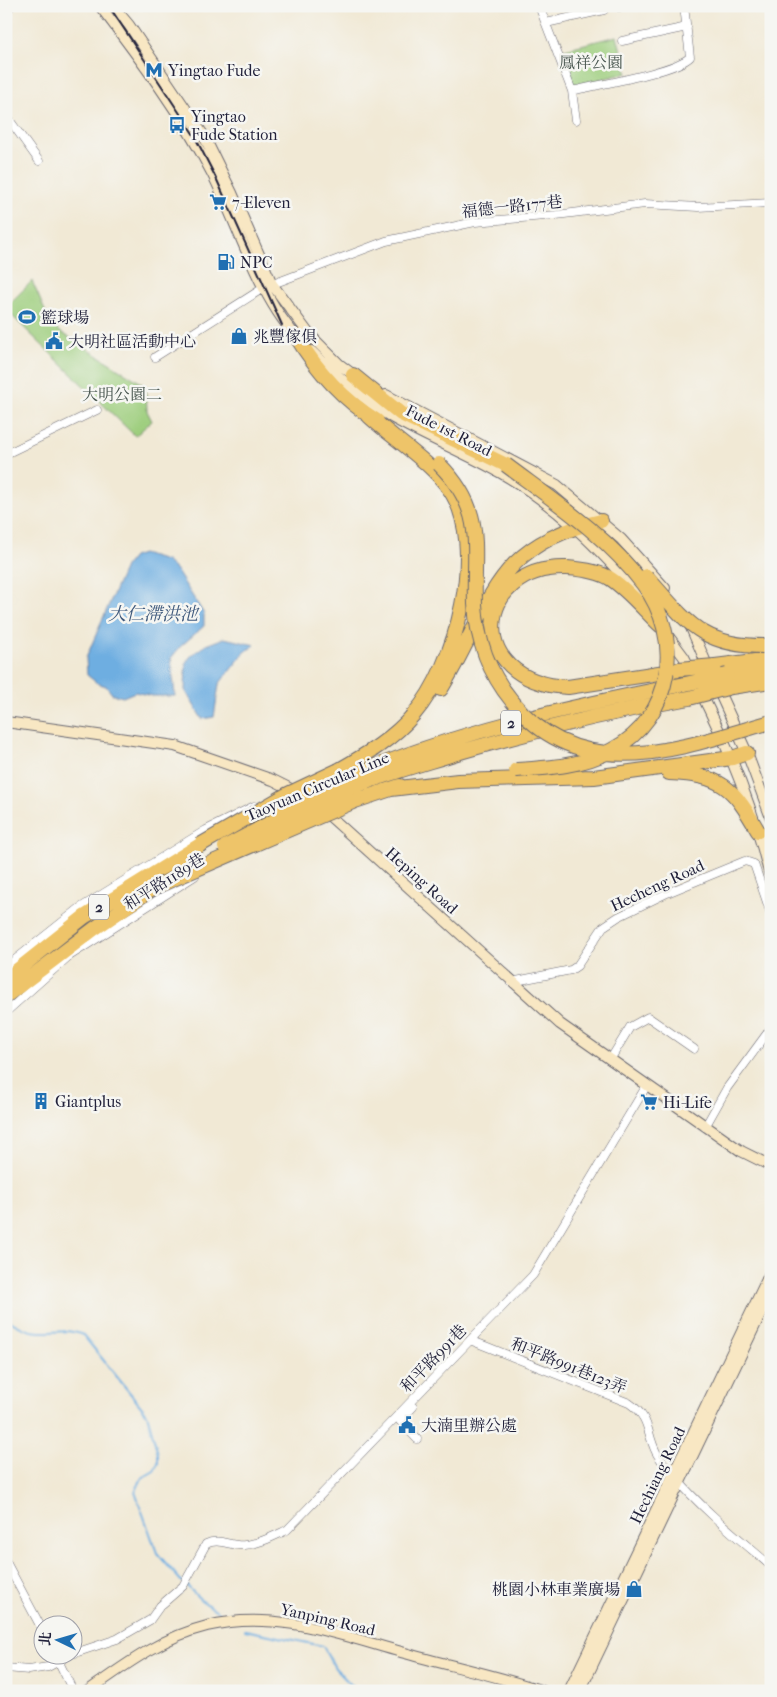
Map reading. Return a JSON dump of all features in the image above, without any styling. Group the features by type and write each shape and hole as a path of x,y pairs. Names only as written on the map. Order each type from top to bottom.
{"highway":[{"path":"296,336 312,363 332,385 428,466 450,490 463,518 466,533 466,570 455,637 427,698 403,727 387,741 346,785"},
{"path":"353,375 388,405 541,483 601,530 632,560 686,622 722,642 751,647 771,646"},
{"path":"369,416 439,464 456,481 466,497 475,532 475,605 484,653 491,671 505,692 532,724 564,742 584,750 621,755 640,755 678,749 771,722"},
{"path":"391,789 436,776 543,769 590,760 612,750 640,729 657,706 668,665 667,645 660,614 644,585 617,554 578,520 506,465"},
{"path":"346,785 378,753 411,727 435,700 495,587 508,569 544,540 575,527 602,521"},
{"path":"660,626 610,578 591,571 556,568 526,576 506,592 495,613 493,635 500,653 515,670 527,679 552,686 568,687 679,670 771,659"},
{"name":"Taoyuan Circular Line","path":"346,785 536,730 617,711 689,698 729,681 771,669"},
{"name":"Taoyuan Circular Line","path":"346,785 387,761 571,706 684,684 771,681"},
{"path":"346,785 391,789 458,781 548,780 628,773 732,758 747,753"},
{"path":"628,773 691,775 717,781 731,790 743,804 758,832"},
{"name":"2","path":"6,979 84,917 200,845 288,794 346,785"},
{"name":"2","path":"6,996 86,934 155,887 346,785"}],"street":[{"name":"Fude 1st Road","path":"100,6 156,81 190,133 296,336 356,393 392,417 501,473 560,515 605,556 642,599 684,657 732,758 758,832 771,880"},
{"name":"Fude 1st Road","path":"114,6 129,25 204,136 232,193 268,285 309,334 353,375 403,405 557,485 622,539 656,577 690,625 747,753 771,818"},
{"path":"539,6 572,91 576,120"},
{"path":"572,91 663,69 687,60 690,57 684,6"},
{"path":"546,23 604,10"},
{"path":"622,41 687,27"},
{"path":"6,115 39,161"},
{"name":"福德一路177巷","path":"155,357 268,285 386,241 475,222 556,215 645,204 698,206 771,203"},
{"path":"6,454 97,410"},
{"path":"560,515 573,518 579,502"},
{"name":"Heping Road","path":"6,722 164,743 200,754 292,788 325,812 511,982 560,1024 705,1127 747,1155 771,1166"},
{"name":"和平路1189巷","path":"6,967 80,908 105,892 206,830 292,788"},
{"name":"和平路1189巷","path":"6,1012 68,957 200,873 325,812"},
{"name":"Hecheng Road","path":"511,982 571,970 577,966 602,927 618,917 668,893 745,860 754,864 771,914"},
{"path":"610,1060 630,1027 648,1017 694,1049"},
{"path":"705,1127 727,1088 771,1028"},
{"name":"和平路991巷","path":"82,1650 132,1631 150,1620 164,1602 185,1583 206,1544 212,1541 244,1545 257,1543 286,1530 533,1276 646,1085"},
{"name":"Hechiang Road","path":"580,1691 771,1271"},
{"name":"Hechiang Road","path":"569,1691 771,1292"},
{"name":"和平路991巷123弄","path":"470,1340 629,1403 638,1410 647,1422 656,1453 677,1478 721,1523 771,1566"},
{"path":"413,1408 400,1421 418,1439"},
{"path":"6,1562 34,1614"},
{"name":"Yanping Road","path":"88,1691 142,1654 183,1633 228,1622 273,1621 314,1628 543,1691"},
{"name":"和平路991巷","path":"6,1668 39,1668 48,1667 51,1664"},
{"path":"60,1664 72,1691"}],"green space":[{"name":"鳳祥公園","path":"617,36 627,73 573,86 561,50"},
{"name":"大明公園二","path":"32,281 49,320 59,331 146,386 147,411 152,421 135,436 6,310 6,307"}],"water":[{"name":"大仁滯洪池","path":"142,554 166,561 176,570 204,614 204,626 181,646 171,658 175,696 152,696 135,692 123,697 112,694 106,686 97,683 87,675 86,658 125,567 133,557"},
{"path":"224,638 255,645 245,652 219,684 214,717 202,719 185,690 186,662 193,654 206,645"}],"waterway":[{"path":"6,1319 30,1331 67,1331 83,1335 147,1414 158,1454 158,1463 154,1471 142,1478 135,1492 157,1553 182,1582"},
{"path":"186,1585 201,1600 220,1613"},
{"path":"245,1630 323,1646 335,1668 357,1691"}],"railway":[{"path":"109,6 194,135 216,178 282,325"}],"place":[{"name":"Yingtao Fude","path":"154,70"},
{"name":"Yingtao Fude Station","path":"177,125"},
{"name":"7-Eleven","path":"218,202"},
{"name":"NPC","path":"226,262"},
{"name":"籃球場","path":"27,317"},
{"name":"兆豐傢俱","path":"239,336"},
{"name":"大明社區活動中心","path":"54,341"},
{"name":"Giantplus","path":"41,1101"},
{"name":"Hi-Life","path":"649,1102"},
{"name":"大湳里辦公處","path":"407,1425"},
{"name":"桃園小林車業廣場","path":"634,1589"}]}
